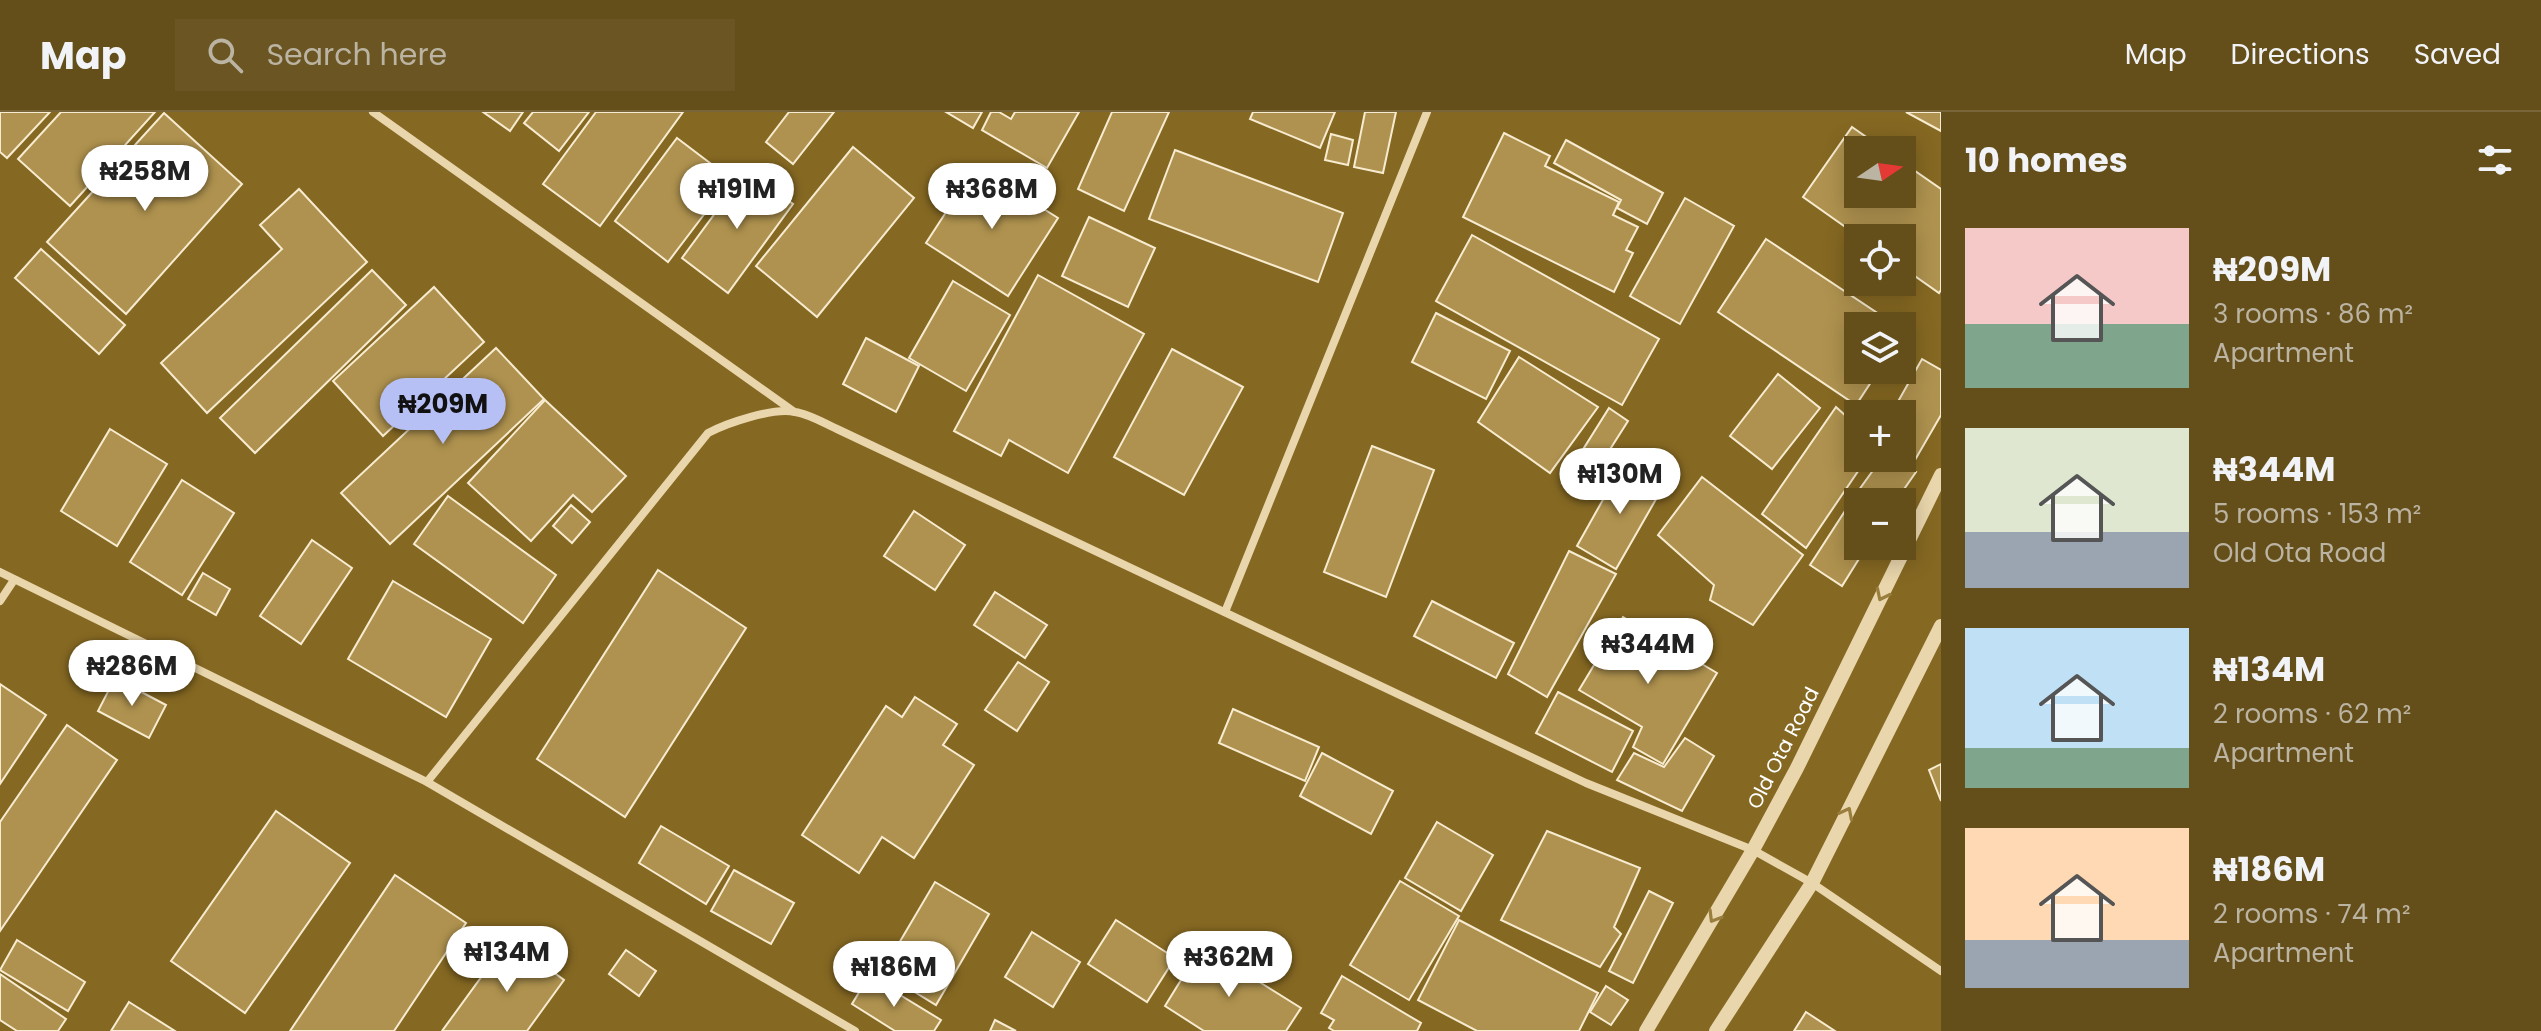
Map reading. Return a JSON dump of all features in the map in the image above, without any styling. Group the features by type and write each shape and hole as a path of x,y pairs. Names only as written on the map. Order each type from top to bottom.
{"street":[{"path":"373,112 793,411 1586,783 1753,850 1812,883 1941,971"},
{"path":"1225,612 1427,112"},
{"path":"427,782 708,433 752,416 793,411"},
{"name":"Old Ota Road","path":"1646,1031 1753,850 1797,768 1941,475"},
{"path":"0,572 427,782 855,1031"},
{"path":"0,601 14,580"},
{"path":"1716,1031 1812,883 1941,626"}],"building":[{"path":"0,112 50,112 7,158 0,152"},
{"path":"61,112 155,112 70,206 18,159"},
{"path":"483,112 523,112 510,131"},
{"path":"533,112 589,112 559,151 524,123"},
{"path":"596,112 683,112 600,226 543,184"},
{"path":"789,112 834,112 793,164 766,142"},
{"path":"946,112 982,112 973,128"},
{"path":"991,112 999,112 1011,119 1015,112 1079,112 1047,168 982,130"},
{"path":"1112,112 1169,112 1124,211 1078,189"},
{"path":"1253,112 1335,112 1320,148 1250,119"},
{"path":"1365,112 1396,112 1383,173 1354,167"},
{"path":"1906,112 1941,112 1941,131"},
{"path":"164,113 242,184 126,314 47,242"},
{"path":"1852,127 1865,136 1846,136"},
{"path":"1504,133 1550,156 1545,166 1619,202 1613,215 1638,227 1626,250 1633,253 1614,292 1463,217"},
{"path":"1331,134 1353,140 1348,165 1325,160"},
{"path":"677,138 731,179 668,262 615,221"},
{"path":"1844,138 1844,208 1916,208 1916,172 1941,189 1939,293 1916,277 1916,224 1844,226 1803,197"},
{"path":"1566,140 1663,193 1647,224 1617,208 1621,200 1554,163"},
{"path":"853,147 914,198 817,317 756,266"},
{"path":"1175,150 1343,213 1318,282 1149,219"},
{"path":"976,166 1058,218 1008,296 926,243"},
{"path":"747,170 793,204 728,293 682,258"},
{"path":"299,189 367,262 207,413 161,363 282,249 260,225"},
{"path":"1685,198 1734,226 1680,324 1630,296"},
{"path":"1089,217 1155,248 1128,307 1062,276"},
{"path":"1472,235 1659,339 1622,405 1436,301"},
{"path":"1766,239 1844,291 1844,296 1852,296 1876,312 1844,312 1844,384 1870,384 1859,400 1849,400 1718,312"},
{"path":"41,249 125,325 99,354 15,278"},
{"path":"372,270 406,305 255,453 220,418"},
{"path":"1038,275 1144,334 1068,473 1009,440 1001,456 954,431"},
{"path":"953,281 1010,315 966,391 909,358"},
{"path":"434,287 484,342 383,436 333,381"},
{"path":"1436,313 1510,351 1486,399 1412,362"},
{"path":"866,338 919,366 896,412 843,384"},
{"path":"496,348 544,399 390,544 341,493"},
{"path":"1172,349 1243,387 1184,495 1114,457"},
{"path":"1519,357 1598,407 1550,473 1478,422"},
{"path":"1922,359 1941,370 1941,415 1916,458 1916,400 1899,400 1908,384 1916,384 1916,370"},
{"path":"1778,374 1820,408 1772,469 1730,436"},
{"path":"545,400 626,476 592,512 573,495 531,541 468,483"},
{"path":"1836,407 1844,414 1844,472 1858,472 1806,548 1762,514"},
{"path":"1609,408 1628,421 1581,495 1562,483"},
{"path":"110,429 167,464 117,546 61,511"},
{"path":"1372,446 1434,470 1386,597 1324,572"},
{"path":"1623,464 1663,487 1616,569 1577,546"},
{"path":"1872,472 1916,472 1905,488 1860,488"},
{"path":"1702,477 1803,555 1753,625 1710,600 1714,585 1658,535"},
{"path":"182,480 234,513 182,595 130,562"},
{"path":"448,496 556,575 523,623 414,544"},
{"path":"571,505 590,522 572,543 553,526"},
{"path":"914,511 965,545 935,590 884,556"},
{"path":"1844,513 1844,560 1858,560 1842,586 1810,565"},
{"path":"312,540 352,568 301,644 260,616"},
{"path":"1569,551 1616,574 1547,697 1508,674"},
{"path":"658,570 746,628 625,817 537,759"},
{"path":"203,573 230,589 216,615 188,599"},
{"path":"393,581 491,639 446,717 348,659"},
{"path":"995,592 1047,625 1025,658 974,625"},
{"path":"1432,601 1514,643 1496,678 1414,636"},
{"path":"1623,617 1717,673 1663,764 1633,747 1642,727 1579,690"},
{"path":"1018,662 1049,682 1017,731 985,710"},
{"path":"115,678 166,705 149,738 98,711"},
{"path":"0,684 46,715 0,784"},
{"path":"1558,692 1633,731 1612,772 1536,733"},
{"path":"915,697 957,724 943,745 974,765 914,858 882,837 859,873 802,835 886,706 902,717"},
{"path":"1233,709 1319,747 1305,781 1219,743"},
{"path":"67,725 117,760 0,931 0,822"},
{"path":"1685,738 1714,756 1682,811 1617,780 1634,753 1664,767"},
{"path":"1322,753 1393,791 1371,834 1300,796"},
{"path":"1941,764 1941,801 1929,770"},
{"path":"276,811 350,863 245,1013 171,961"},
{"path":"1437,822 1493,855 1461,911 1405,878"},
{"path":"661,826 729,866 706,904 639,863"},
{"path":"1547,831 1640,868 1614,927 1621,934 1600,967 1501,920"},
{"path":"734,870 794,903 771,944 711,911"},
{"path":"395,875 466,923 394,1031 290,1031"},
{"path":"1400,881 1459,916 1409,1000 1350,965"},
{"path":"935,882 989,914 936,1005 882,972"},
{"path":"1649,891 1673,903 1633,983 1609,971"},
{"path":"1116,920 1175,958 1147,1002 1088,964"},
{"path":"1459,920 1598,993 1579,1031 1477,1031 1418,1000"},
{"path":"1032,932 1080,962 1053,1007 1005,977"},
{"path":"509,939 564,980 527,1031 442,1031"},
{"path":"17,940 85,982 68,1011 0,970"},
{"path":"1202,946 1301,1008 1286,1031 1204,1031 1165,1006"},
{"path":"626,950 656,971 639,996 609,974"},
{"path":"0,974 66,1019 58,1031 17,1031 0,1020"},
{"path":"869,976 941,1020 934,1031 895,1031 852,1004"},
{"path":"1342,976 1421,1023 1417,1031 1334,1031 1329,1028 1334,1020 1321,1013"},
{"path":"1606,986 1628,1000 1611,1025 1590,1012"},
{"path":"129,1002 175,1031 111,1031"},
{"path":"1806,1012 1835,1031 1794,1031"},
{"path":"995,1020 1016,1031 990,1031"}]}
